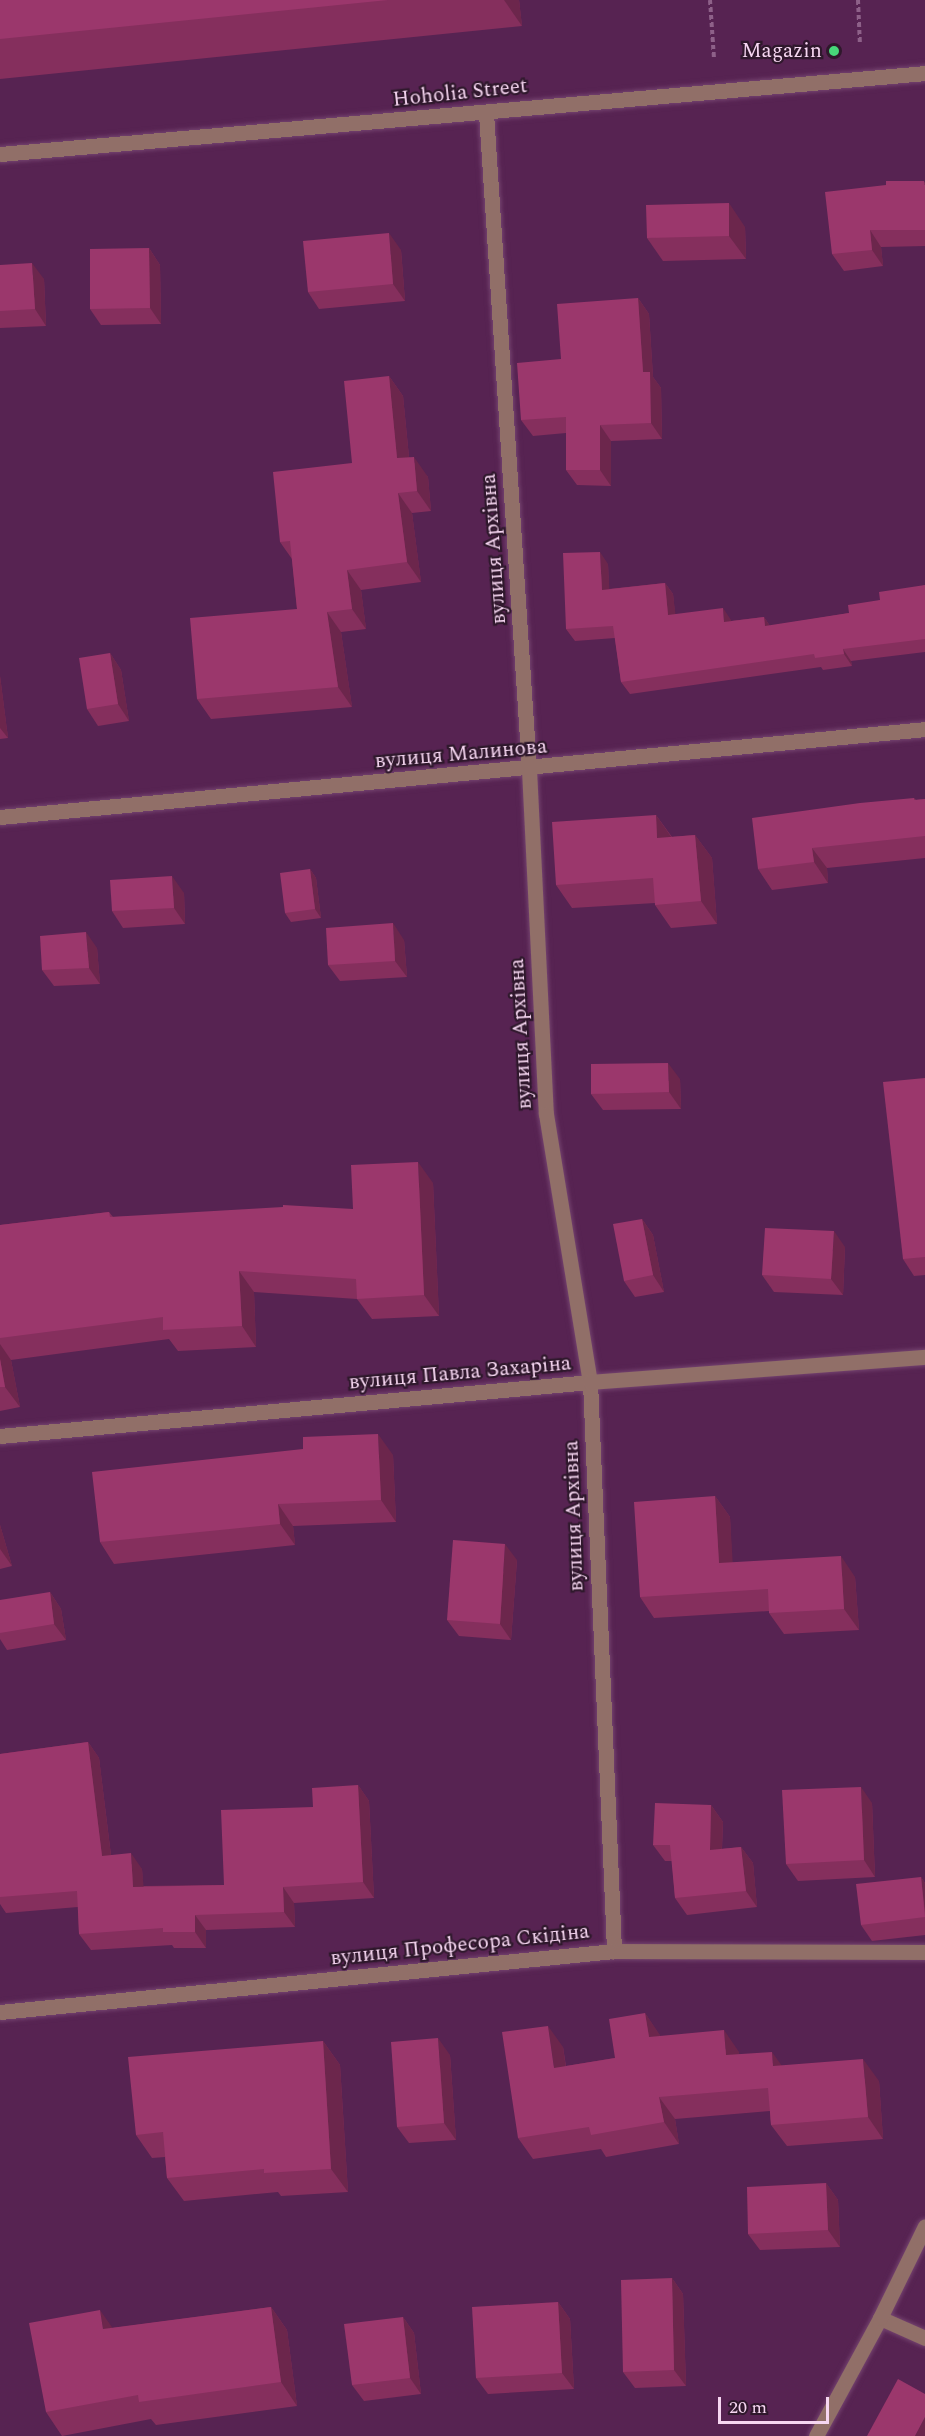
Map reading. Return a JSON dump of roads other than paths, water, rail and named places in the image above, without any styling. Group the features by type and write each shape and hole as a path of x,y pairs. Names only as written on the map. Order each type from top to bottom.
{"street":[{"name":"Hoholia Street","path":"0,154 925,73"},
{"name":"вулиця Архівна","path":"486,113 528,769 546,1114 590,1382 614,1951"},
{"name":"вулиця Малинова","path":"0,817 528,769 925,729"},
{"name":"вулиця Павла Захаріна","path":"0,1436 590,1382 925,1357"},
{"name":"вулиця Професора Скідіна","path":"0,2012 614,1951 924,1953"},
{"path":"816,2436 880,2318 925,2226"},
{"path":"880,2318 925,2338"}],"place":[{"name":"Magazin","path":"834,51"}]}
